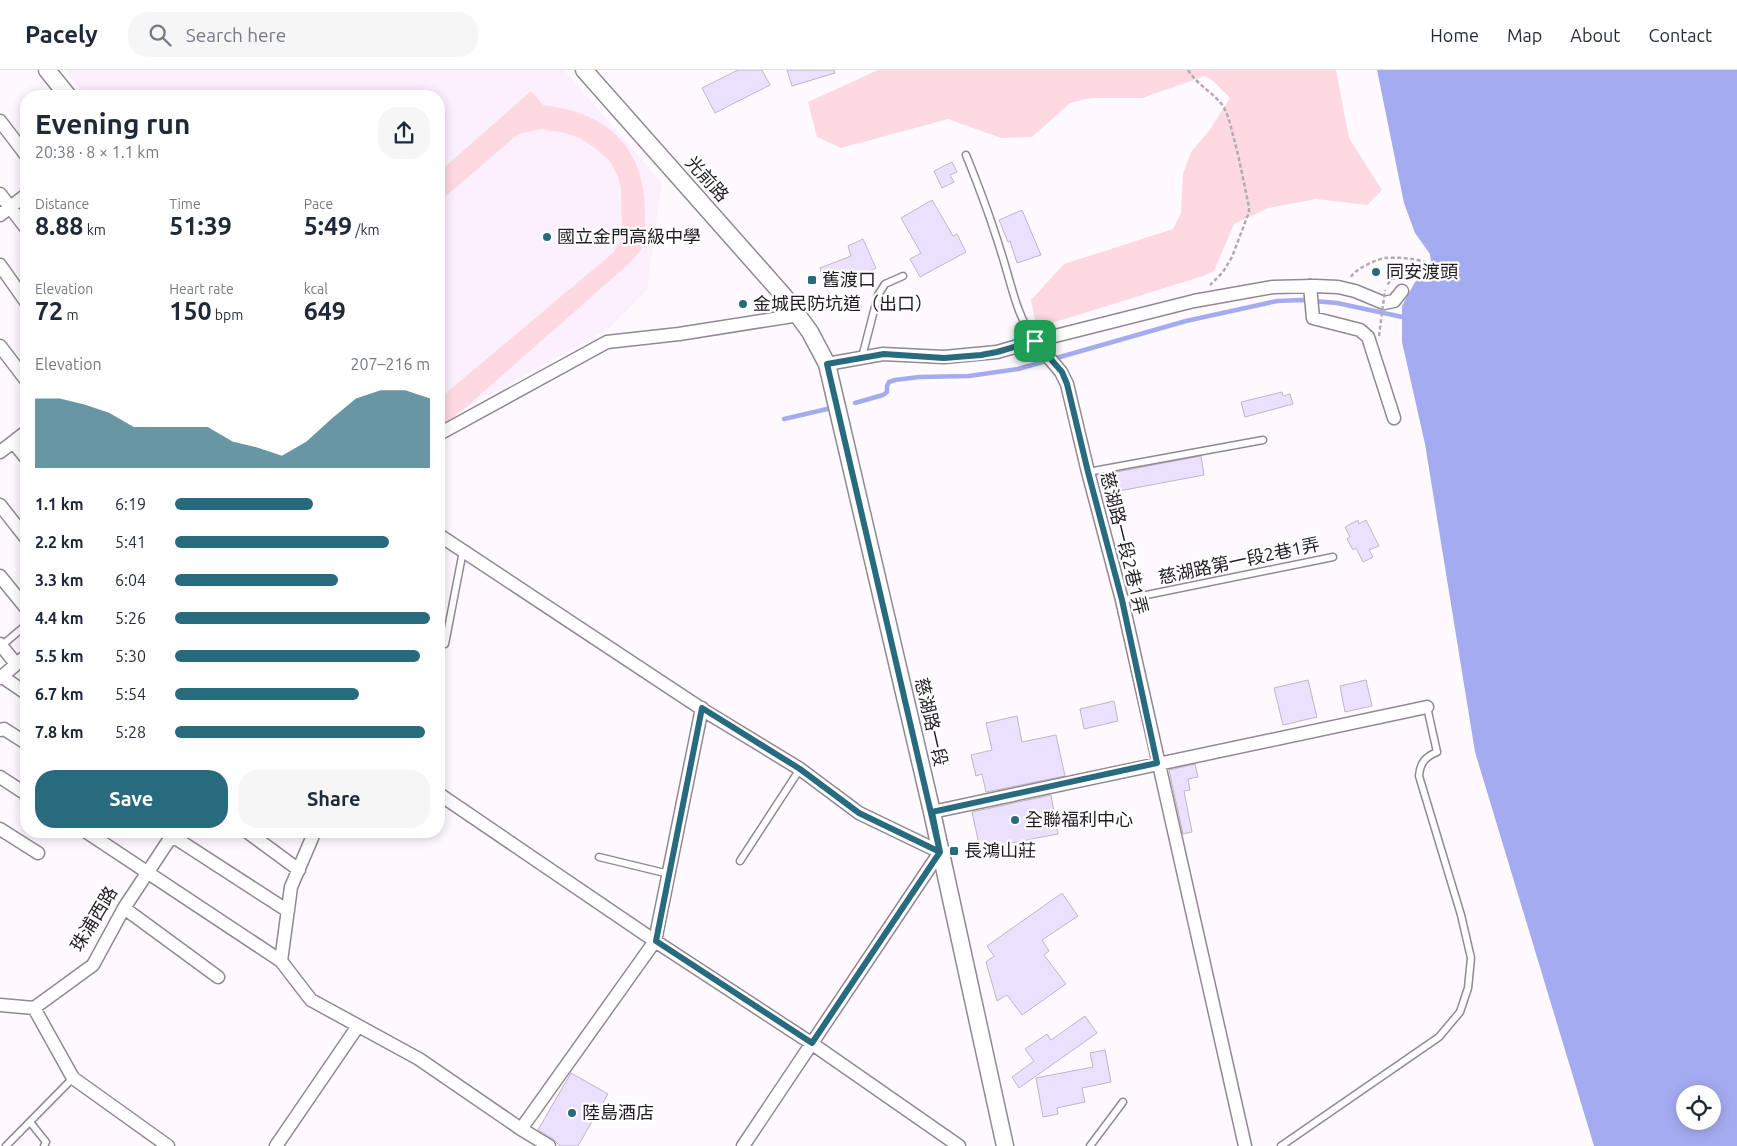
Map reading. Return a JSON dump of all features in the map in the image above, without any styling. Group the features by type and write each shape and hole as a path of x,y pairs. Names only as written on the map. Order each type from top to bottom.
{"main road":[{"path":"47,70 63,90"},
{"name":"光前路","path":"584,70 768,277 799,315"},
{"name":"慈湖路一段","path":"799,315 827,364 932,812 1005,1146"}],"street":[{"path":"0,121 20,147"},
{"path":"0,194 5,211 20,223"},
{"path":"5,211 20,200"},
{"path":"0,265 20,293"},
{"path":"827,364 862,357 896,354 928,357 967,356 1039,345 1194,301 1258,288 1349,289 1384,303 1394,301 1402,292"},
{"path":"1310,288 1311,312 1314,319 1356,329 1368,337 1394,418"},
{"path":"445,431 607,342 679,334 799,315"},
{"name":"慈湖路一段2巷1弄","path":"1039,345 1056,364 1067,384 1122,600 1157,763 1245,1146"},
{"path":"0,346 20,372"},
{"path":"0,452 20,437"},
{"path":"13,442 20,451"},
{"path":"0,505 20,530"},
{"path":"445,539 702,708 800,769 859,813 940,852 743,1146"},
{"path":"0,576 20,601"},
{"path":"0,645 16,664"},
{"path":"20,661 1,677 20,689"},
{"path":"932,812 1427,707"},
{"path":"521,1129 656,941 702,708"},
{"path":"0,730 4,729 20,740"},
{"path":"0,777 20,790"},
{"path":"445,798 656,941 812,1043 959,1146"},
{"path":"0,830 38,853"},
{"path":"96,838 281,960 311,1000 419,1059 549,1146"},
{"name":"珠浦西路","path":"34,1008 92,965 124,908 168,838"},
{"path":"178,838 288,911"},
{"path":"256,838 299,870"},
{"path":"281,960 291,887 312,838"},
{"path":"124,908 218,977"},
{"path":"0,1005 34,1008 73,1078 168,1146"},
{"path":"276,1146 358,1026"}],"lane":[{"path":"966,155 979,186 1021,317 1039,345"},
{"path":"862,357 881,287 903,276"},
{"path":"1088,472 1263,440"},
{"path":"445,644 463,552"},
{"name":"慈湖路第一段2巷1弄","path":"1122,600 1333,557"},
{"path":"0,645 20,630"},
{"path":"1281,1146 1439,1037 1460,1012 1468,988 1471,958 1461,915 1419,776 1420,766 1424,760 1436,752 1427,707"},
{"path":"740,861 800,769"},
{"path":"599,857 669,874"},
{"path":"6,1146 73,1078"},
{"path":"1090,1146 1123,1102"},
{"path":"30,1122 46,1142 44,1146"}],"path":[{"path":"1188,70 1194,79 1220,103 1230,121 1249,207 1249,212 1232,257 1223,272 1194,301"},
{"path":"1349,289 1351,275 1354,272 1381,259 1412,259 1425,262 1425,266 1412,274 1391,279 1385,290 1379,336"}],"shaded area":[{"name":"國立金門高級中學","path":"65,70 564,70 662,183 647,290 608,329 445,420 445,90 82,90"},
{"path":"878,70 1336,70 1349,138 1382,190 1367,205 1316,199 1269,208 1234,224 1214,271 1046,325 1036,325 1031,300 1064,264 1173,229 1181,213 1183,174 1191,152 1209,131 1230,98 1213,81 1205,76 1142,98 1091,98 1070,103 1032,137 1001,138 948,119 841,148 817,137 808,102"},
{"path":"531,91 543,105 571,110 598,121 614,133 623,143 636,164 640,175 643,187 645,225 642,246 624,268 464,409 445,423 445,394 614,252 622,238 621,190 618,177 610,161 580,138 561,132 541,129 518,134 445,197 445,167"}],"water":[{"path":"1377,70 1737,70 1737,1146 1594,1146 1475,752 1425,444 1402,342 1402,306 1415,282 1430,268 1431,262 1430,254 1415,233 1404,203"}],"building":[{"path":"738,70 762,70 770,85 715,113 702,88"},
{"path":"787,70 834,70 835,73 792,86"},
{"path":"952,162 957,172 950,175 954,182 942,188 934,171"},
{"path":"932,200 953,236 957,234 966,252 920,277 910,259 921,253 901,218"},
{"path":"1022,210 1041,255 1017,263 1010,241 1008,242 999,220"},
{"path":"863,239 876,268 858,277 857,274 826,285 820,268 851,256 848,246"},
{"path":"1282,392 1283,396 1290,394 1293,404 1245,417 1241,402"},
{"path":"1201,456 1204,475 1119,491 1116,472"},
{"path":"1358,520 1359,524 1366,520 1379,546 1369,550 1373,557 1363,562 1356,548 1353,550 1347,539 1350,537 1345,527"},
{"path":"1308,680 1317,717 1283,725 1274,688"},
{"path":"1366,680 1372,706 1345,712 1340,686"},
{"path":"1114,701 1118,721 1084,729 1080,709"},
{"path":"1017,716 1022,742 1056,735 1065,776 986,792 982,774 976,776 971,755 992,750 986,723"},
{"path":"1195,764 1198,777 1188,779 1190,790 1184,791 1192,832 1183,834 1169,770"},
{"name":"全聯福利中心","path":"1051,795 1058,834 980,849 972,812"},
{"path":"1062,893 1078,916 1042,940 1049,951 1044,955 1066,984 1022,1015 1007,995 997,1001 986,962 994,956 987,946"},
{"path":"1085,1016 1097,1033 1019,1088 1012,1077 1034,1061 1025,1049 1047,1034 1051,1040"},
{"path":"1105,1050 1111,1082 1082,1088 1085,1102 1057,1108 1058,1114 1043,1117 1036,1078 1093,1067 1090,1053"},
{"name":"陸島酒店","path":"571,1073 608,1094 578,1146 560,1146 553,1139 538,1130"}],"waterway":[{"path":"855,403 883,395 887,392 889,382 895,380 919,377 969,376 1018,369 1186,321 1277,301 1301,300 1337,303 1407,318"},
{"path":"784,419 827,409"}],"place":[{"name":"國立金門高級中學","path":"547,237"},
{"name":"同安渡頭","path":"1376,272"},
{"name":"舊渡口","path":"812,280"},
{"name":"金城民防坑道（出口）","path":"743,304"},
{"name":"全聯福利中心","path":"1015,820"},
{"name":"長鴻山莊","path":"954,851"},
{"name":"陸島酒店","path":"572,1113"}],"route":[{"path":"1035,341 1015,348 981,355 944,358 884,354 827,364 940,852 812,1043 656,941 702,708 800,769 859,813 940,852 932,812 1157,763 1122,600 1067,384 1062,372 1035,341"}]}
